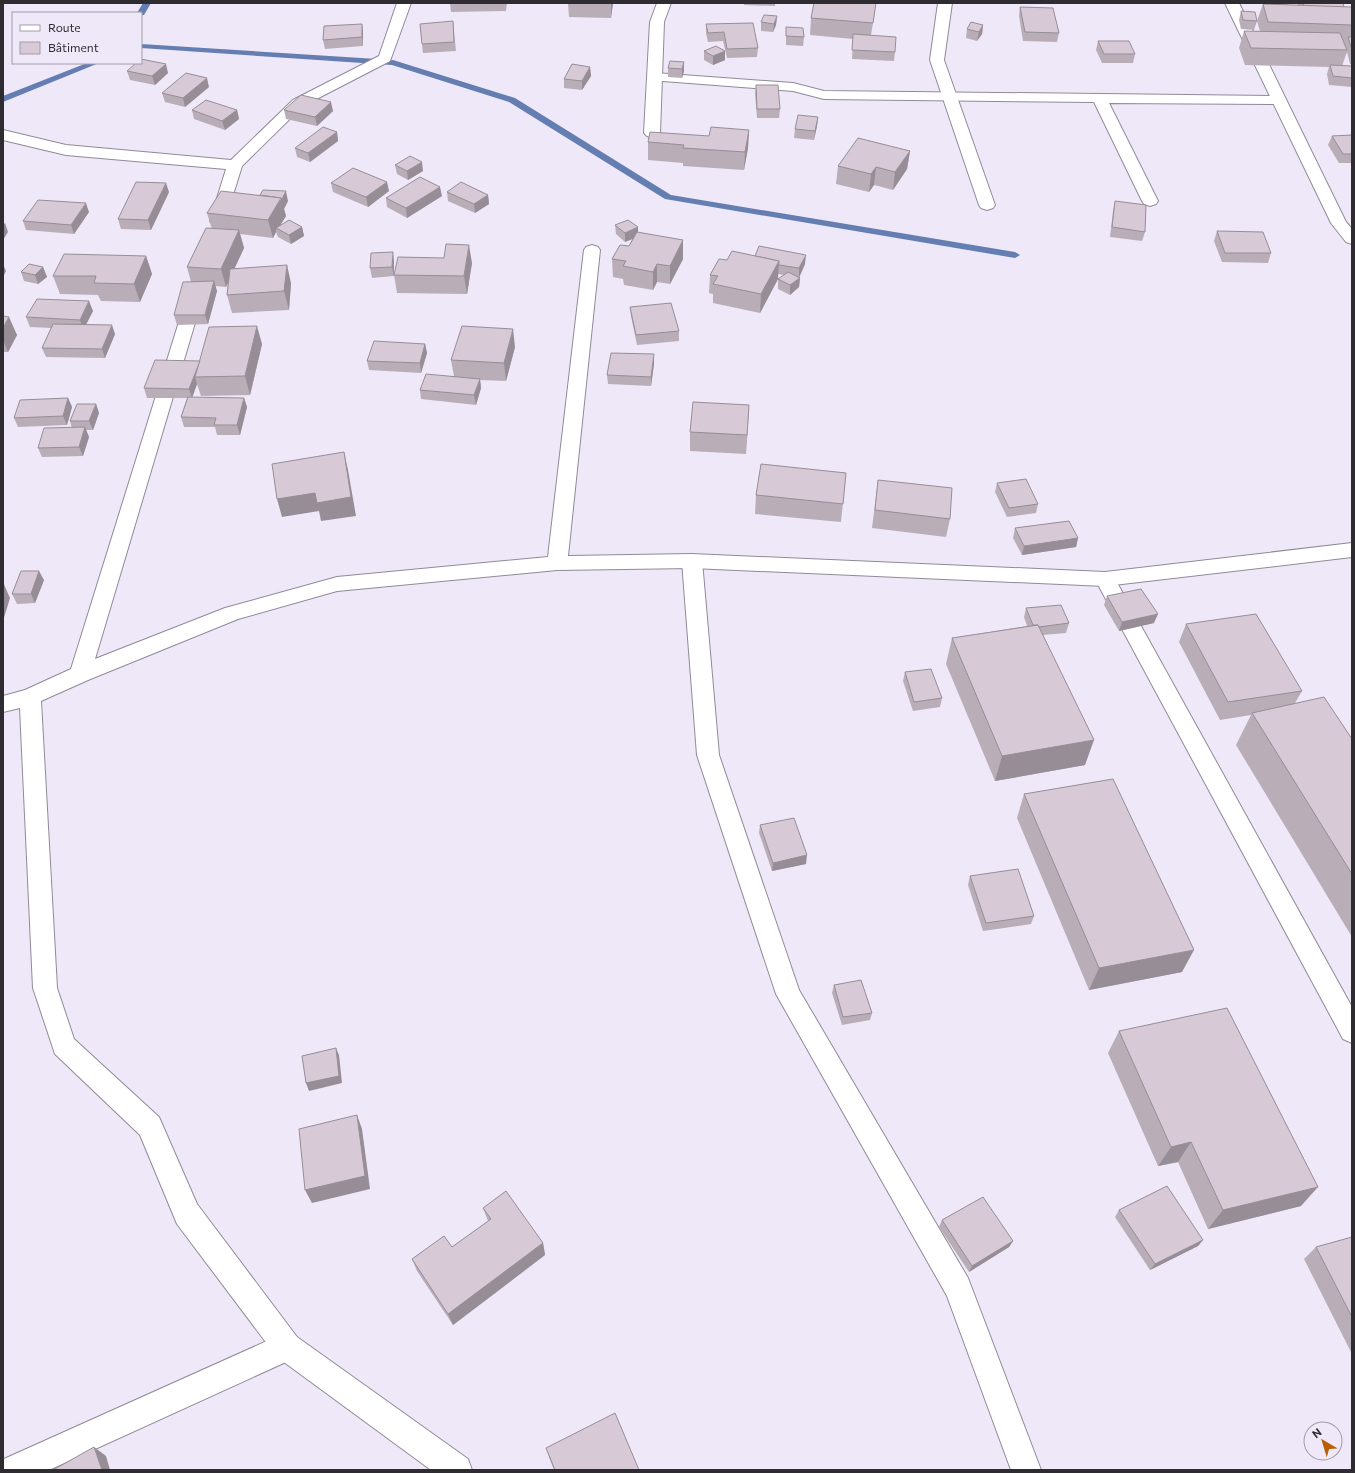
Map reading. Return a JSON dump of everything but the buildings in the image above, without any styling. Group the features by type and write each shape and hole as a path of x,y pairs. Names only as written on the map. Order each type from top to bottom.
{"street":[{"path":"214,234 235,166 298,103 385,58 404,3"},
{"path":"652,133 657,22 664,3"},
{"path":"945,3 937,60 987,205"},
{"path":"1232,3 1339,223 1352,239"},
{"path":"655,77 793,87 824,94 1279,100"},
{"path":"1099,97 1150,201"},
{"path":"3,135 66,150 235,166"},
{"path":"557,563 592,250"},
{"path":"80,674 200,279"},
{"path":"3,704 30,697 80,674 232,613 337,584 557,563 692,561 1105,579 1352,550"},
{"path":"692,561 708,755 788,994 958,1288 1026,1470"},
{"path":"1105,579 1352,1031"},
{"path":"30,697 45,988 64,1046 150,1126 187,1214 287,1347 457,1470"},
{"path":"15,1470 287,1347"}],"waterway":[{"path":"142,12 147,3"},
{"path":"142,46 393,63 512,100 668,197 1015,255"},
{"path":"3,99 92,64"}]}
